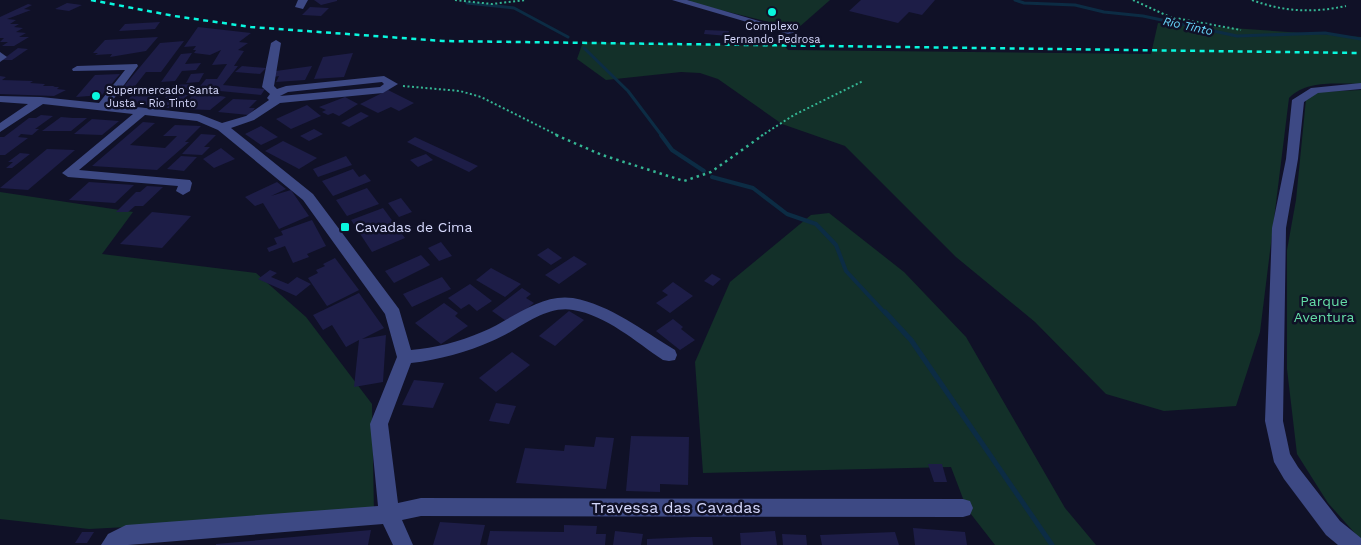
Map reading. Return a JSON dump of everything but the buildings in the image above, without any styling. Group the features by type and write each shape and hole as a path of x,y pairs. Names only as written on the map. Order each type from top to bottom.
{"street":[{"path":"677,0 792,32"},
{"path":"276,43 268,88 277,97"},
{"path":"0,55 2,57 0,59"},
{"path":"77,69 133,66 102,107"},
{"path":"222,127 250,118 277,97 383,90 392,84"},
{"path":"1354,545 1333,528 1306,494 1281,456 1274,421 1274,389 1279,228 1292,159 1298,100 1316,90 1361,86"},
{"path":"0,98 41,100 199,118 222,127 308,197 393,314 406,357 379,424 389,514 403,545"},
{"path":"0,112 4,125 41,100"},
{"path":"142,112 68,173 185,183 183,191"},
{"path":"406,357 426,356 487,337 520,321 540,308 565,303 585,307 604,316 669,355"},
{"name":"Travessa das Cavadas","path":"111,545 115,540 126,535 389,514 421,507 963,508"}],"path":[{"path":"455,0 492,4 526,0"},
{"path":"1133,0 1152,10 1176,18 1213,27 1241,30"},
{"path":"1252,0 1277,9 1292,10 1315,10 1346,6"},
{"path":"392,84 460,92 481,97 556,135 602,155 684,181 692,180 711,171 783,121 863,81"}],"green space":[{"name":"Complexo Fernando Pedrosa","path":"690,0 830,0 797,29 688,2"},
{"path":"1158,23 1361,37 1361,84 1323,84 1304,88 1289,98 1260,332 1236,406 1164,411 1106,394 1035,322 956,257 845,146 782,124 718,79 700,73 681,72 606,80 577,59 583,42 705,45 783,44 788,50 1151,54"},
{"name":"Parque Aventura","path":"1361,90 1361,540 1328,503 1297,454 1287,369 1287,250 1296,200 1306,99 1319,92"},
{"path":"0,192 133,212 102,254 256,273 306,317 372,404 374,514 89,529 0,519"},
{"path":"829,213 904,272 966,337 1065,508 1096,545 995,545 967,509 951,467 703,473 695,362 730,282 811,215"}],"waterway":[{"name":"Rio Tinto","path":"1015,0 1024,3 1075,5 1104,12 1143,16 1237,36 1325,33 1361,39"},
{"path":"467,3 514,8 568,37"},
{"path":"584,48 628,91 662,136"},
{"path":"661,135 672,150 704,171"},
{"path":"712,177 753,188 787,214 816,224 836,245 846,271 886,314"},
{"path":"885,312 911,340 1052,545"}],"railway":[{"path":"91,0 174,16 251,27 443,41 1361,53"}],"place":[{"name":"Complexo Fernando Pedrosa","path":"772,12"},
{"name":"Supermercado Santa Justa - Rio Tinto","path":"96,96"},
{"name":"Cavadas de Cima","path":"345,227"}]}
